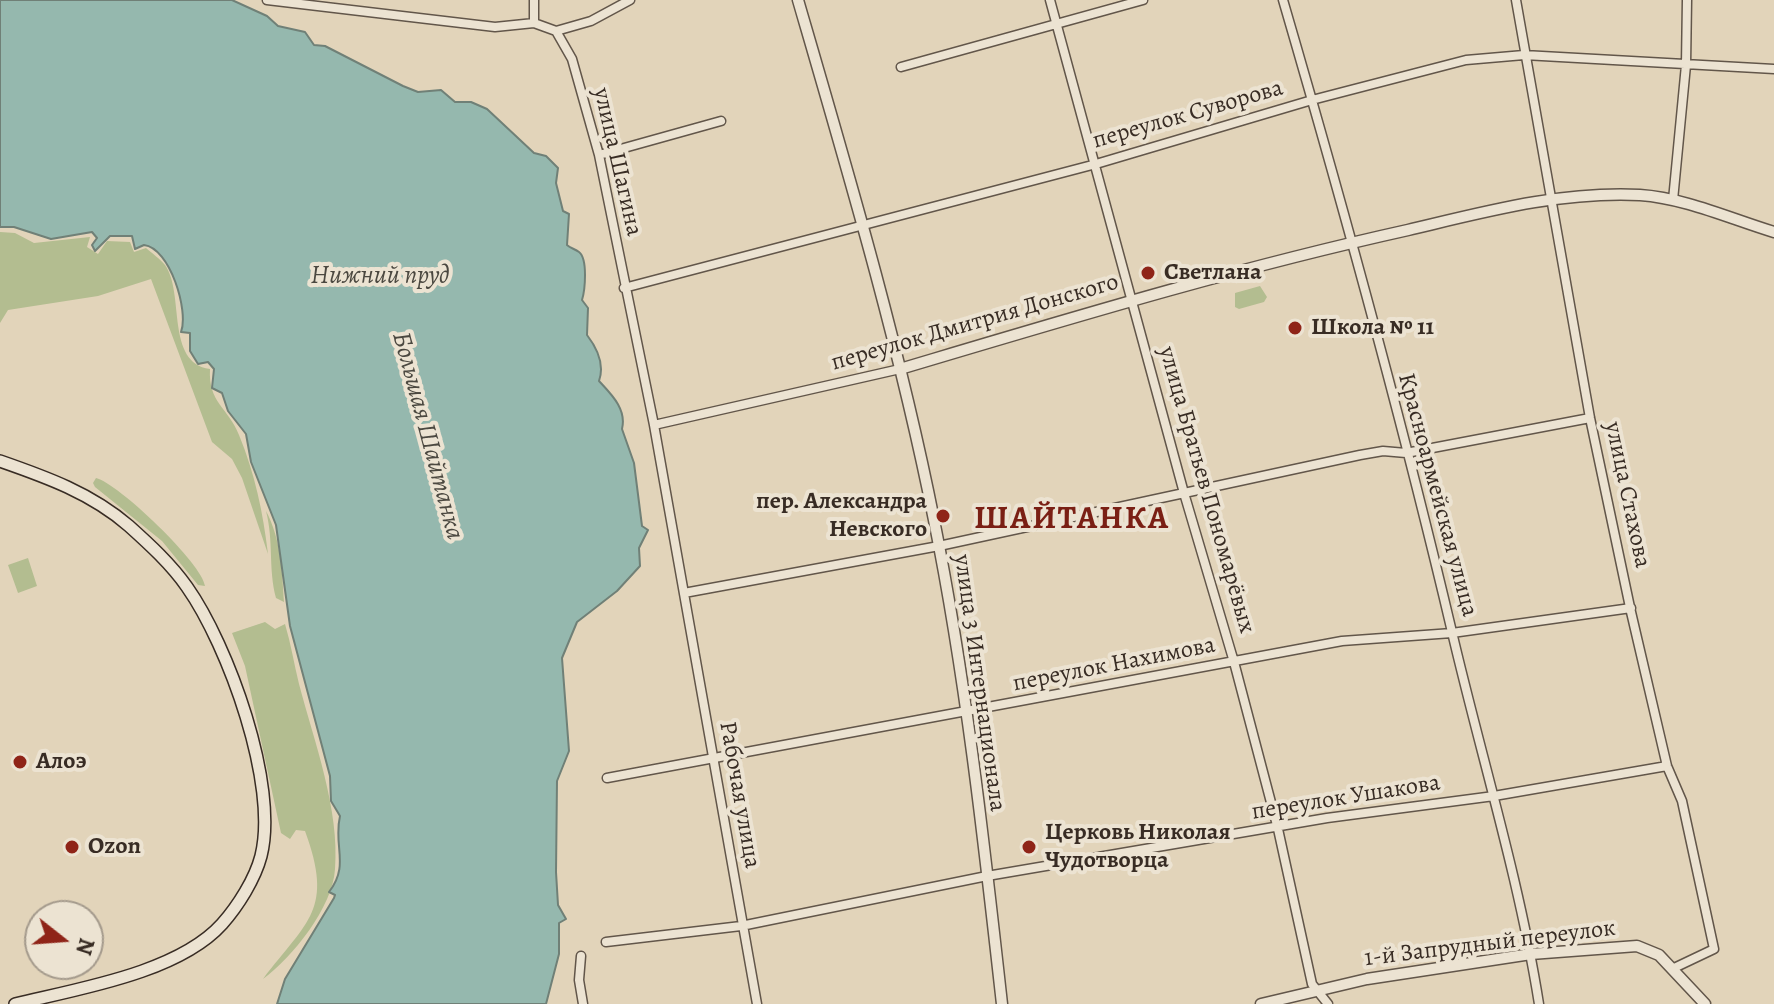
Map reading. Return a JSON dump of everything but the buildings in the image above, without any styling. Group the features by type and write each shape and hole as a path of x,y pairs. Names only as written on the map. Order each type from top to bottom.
{"main road":[{"path":"0,461 94,498 127,525 185,584 200,605 242,700 264,800 260,857 247,888 221,925 155,966 15,1004"}],"street":[{"path":"267,0 340,3 495,27 534,23 556,31 591,21 630,0"},
{"path":"534,0 534,23"},
{"name":"улица 3 Интернационала","path":"798,0 900,369 939,546 965,714 1002,1004"},
{"name":"улица Братьев Пономарёвых","path":"1050,0 1184,493 1234,662 1278,829 1312,984 1317,992"},
{"path":"901,67 1143,0"},
{"name":"Красноармейская улица","path":"1283,0 1351,242 1494,796 1531,954 1539,1004"},
{"name":"улица Стахова","path":"1516,0 1590,418 1667,766 1682,801 1714,949 1674,968"},
{"path":"1673,200 1686,65 1687,0"},
{"name":"улица Шагина","path":"556,31 572,59 599,155 654,425 684,593"},
{"name":"переулок Суворова","path":"624,288 860,223 1096,164 1312,100 1466,60 1524,55 1774,69"},
{"path":"599,155 721,121"},
{"name":"переулок Дмитрия Донского","path":"654,425 900,369 1132,300 1351,242 1551,198 1641,195 1673,200 1774,232"},
{"path":"684,593 939,546 1372,453 1406,453 1590,418"},
{"name":"Рабочая улица","path":"684,593 711,759 757,1004"},
{"name":"переулок Нахимова","path":"607,778 965,714 1342,641 1452,633 1631,608"},
{"name":"переулок Ушакова","path":"606,942 741,926 987,876 1278,829 1327,818 1494,796 1667,766"},
{"name":"1-й Запрудный переулок","path":"1261,1004 1367,979 1531,954 1637,946 1659,955 1705,1004"},
{"path":"581,956 579,980 583,1004"},
{"path":"1317,992 1328,1004"}],"green space":[{"path":"0,232 15,233 34,243 90,237 87,247 98,254 107,241 130,242 134,252 146,248 165,265 171,277 181,341 196,364 210,369 212,390 235,426 250,464 268,554 242,478 232,459 212,442 151,279 98,296 8,310 0,323"},
{"path":"1260,286 1267,297 1264,302 1239,309 1235,307 1235,293"},
{"path":"96,478 122,494 158,526 201,575 205,586 198,585 162,541 95,487 93,483"},
{"path":"266,511 278,544 284,602 276,598"},
{"path":"28,558 37,586 18,593 8,565"},
{"path":"265,622 275,629 285,624 330,800 336,846 333,884 319,915 298,945 263,979 304,927 312,912 317,879 305,831 296,830 290,839 281,833 245,666 232,633"}],"water":[{"name":"Нижний пруд","path":"0,0 232,0 267,16 278,26 305,32 314,45 325,46 403,86 418,92 441,90 455,102 471,102 487,109 534,153 546,156 558,168 556,183 563,211 569,214 567,245 579,252 584,261 582,300 588,308 587,335 599,356 599,381 617,402 622,415 622,429 634,463 642,526 648,530 639,548 640,566 617,591 577,622 562,658 569,751 557,781 556,872 558,905 566,919 559,923 559,954 546,1004 277,1004 285,979 334,898 335,895 329,892 339,873 340,816 331,801 330,776 290,626 276,525 251,462 246,434 228,411 222,393 212,388 214,369 208,362 198,364 190,351 190,333 181,332 180,296 162,257 144,245 135,249 132,236 110,236 95,251 92,245 97,238 92,232 51,239 14,227 0,227"}],"place":[{"name":"Светлана","path":"1148,273"},
{"name":"Школа № 11","path":"1295,328"},
{"name":"пер. Александра Невского","path":"943,516"},
{"name":"Алоэ","path":"20,762"},
{"name":"Ozon","path":"72,847"},
{"name":"Церковь Николая Чудотворца","path":"1029,847"}],"district":[{"name":"ШАЙТАНКА","path":"1072,520"}],"water label":[{"name":"Большая Шайтанка","path":"427,436"}]}
